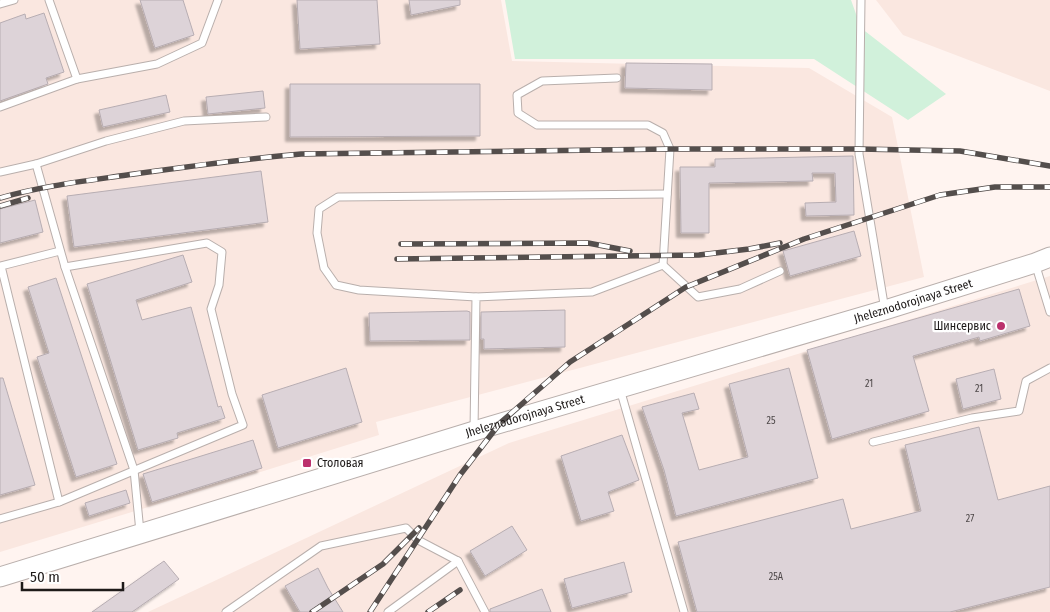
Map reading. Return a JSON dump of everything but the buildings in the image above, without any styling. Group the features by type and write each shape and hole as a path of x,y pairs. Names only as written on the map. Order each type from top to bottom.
{"street":[{"name":"Jheleznodorojnaya Street","path":"0,577 474,430 885,310 1043,260"}],"lane":[{"path":"0,4 14,0"},
{"path":"49,0 77,79"},
{"path":"0,107 77,79 157,64 202,43 218,0"},
{"path":"861,0 859,154 885,310"},
{"path":"617,78 542,81 517,95 518,113 537,125 648,125 663,133 670,149 663,265 698,297 740,289 780,271"},
{"path":"0,172 36,164 106,141 184,121 266,117"},
{"path":"36,164 65,267 134,470 140,534"},
{"path":"663,265 592,292 476,297 359,290 336,285 324,268 317,233 319,209 338,197 666,194"},
{"path":"0,519 59,502 243,425 232,394 211,309 219,285 222,252 206,243 65,267"},
{"path":"59,502 1,266 60,251"},
{"path":"1043,260 1050,312"},
{"path":"474,430 476,297"},
{"path":"874,442 972,418 1019,411 1026,381 1050,368"},
{"path":"620,387 684,612"},
{"path":"226,612 321,546 406,528 418,540 458,561 484,612"},
{"path":"388,612 458,561"}],"shaded area":[{"path":"0,0 501,0 512,61 809,68 892,117 924,277 376,422 379,435 0,552"},
{"path":"876,0 1050,0 1050,91 903,35"},
{"path":"1050,276 1050,612 148,612 509,443"}],"green space":[{"path":"505,0 851,0 861,28 946,94 908,120 814,59 515,59"}],"railway":[{"path":"0,198 31,190 79,182 214,163 301,154 670,149 859,149 960,151 1050,166"},
{"path":"370,612 460,475 500,423 570,362 686,287 804,239 940,195 995,187 1050,187"},
{"path":"0,206 28,198"},
{"path":"401,244 588,243 630,251"},
{"path":"397,259 699,255 780,243"},
{"path":"312,612 383,564 419,528"},
{"path":"428,612 460,590"}],"place":[{"name":"Шинсервис","path":"1001,326"},
{"name":"Столовая","path":"307,463"}]}
